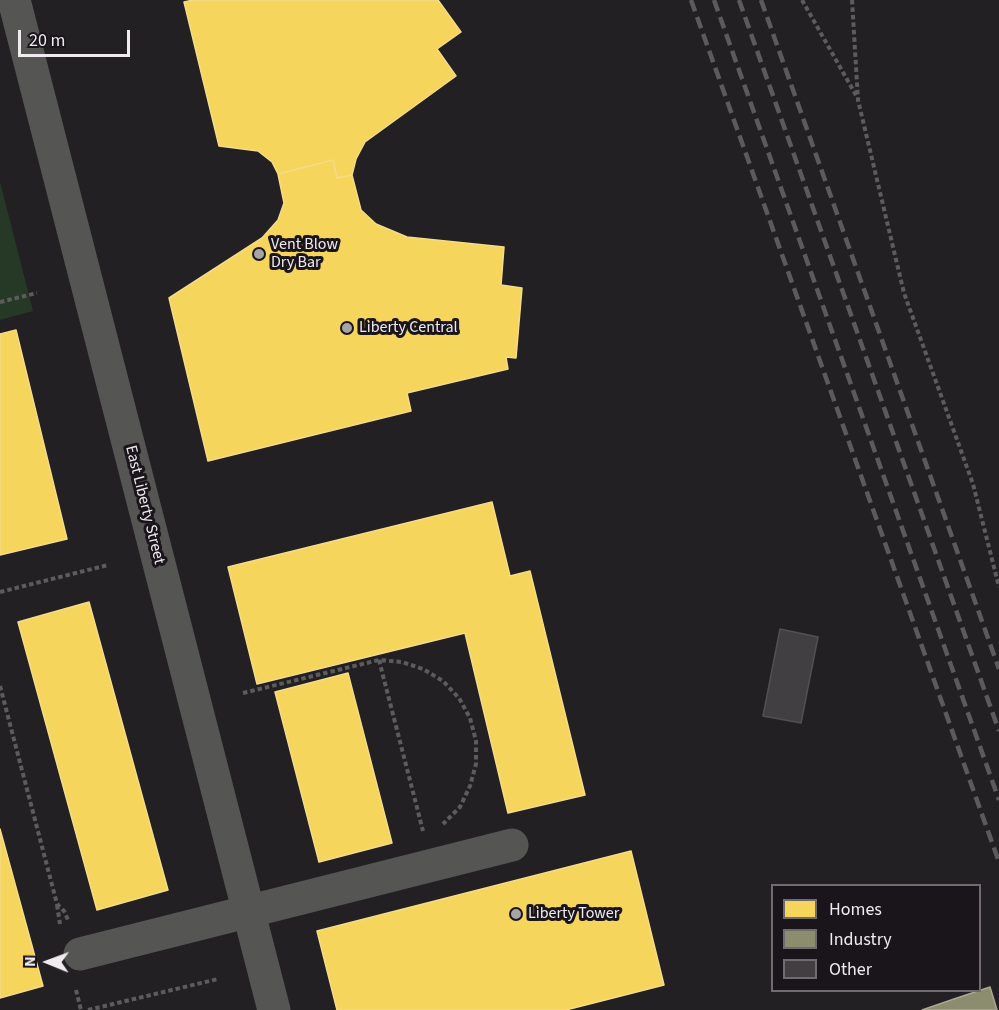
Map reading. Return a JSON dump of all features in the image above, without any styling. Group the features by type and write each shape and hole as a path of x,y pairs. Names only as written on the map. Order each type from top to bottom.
{"street":[{"name":"East Liberty Street","path":"14,0 274,1010"},
{"path":"75,955 512,845"}],"path":[{"path":"802,0 858,100"},
{"path":"852,0 858,100 904,293 973,484 999,587"},
{"path":"0,302 37,293"},
{"path":"0,592 108,565"},
{"path":"243,693 379,660 402,662 423,669 443,681 459,698 470,718 476,741 476,764 470,786 460,807 434,830"},
{"path":"379,660 424,837"},
{"path":"0,686 60,922"},
{"path":"57,904 64,911 75,955 81,1010"},
{"path":"88,1010 218,979"}],"green space":[{"path":"0,182 33,311 0,320"}],"building: Homes":[{"path":"193,0 438,0 461,32 437,49 456,76 365,142 356,159 352,175 337,178 333,160 278,174 272,162 258,151 219,146 184,2"},
{"name":"Liberty Central","path":"333,160 337,178 352,175 361,210 376,224 407,237 504,247 501,285 522,288 516,358 506,357 508,369 407,393 411,411 208,461 169,298 262,238 278,220 284,203 278,174"},
{"path":"16,330 67,539 0,555 0,334"},
{"path":"492,502 510,576 530,571 585,795 508,813 465,633 257,684 228,567"},
{"path":"89,602 168,890 97,910 18,622"},
{"path":"348,673 392,843 319,862 275,692"},
{"path":"0,829 43,986 0,998"},
{"name":"Liberty Tower","path":"631,851 664,985 566,1010 337,1010 317,931"}],"building: Industry":[{"path":"990,987 997,1010 922,1010 981,992"}],"building: Other":[{"path":"780,629 818,637 801,723 763,716"}],"railway":[{"path":"691,0 999,862"},
{"path":"714,0 999,800"},
{"path":"739,0 999,731"},
{"path":"761,0 999,669"}],"place":[{"name":"Vent Blow Dry Bar","path":"259,254"},
{"name":"Liberty Central","path":"347,328"},
{"name":"Liberty Tower","path":"516,914"}]}
